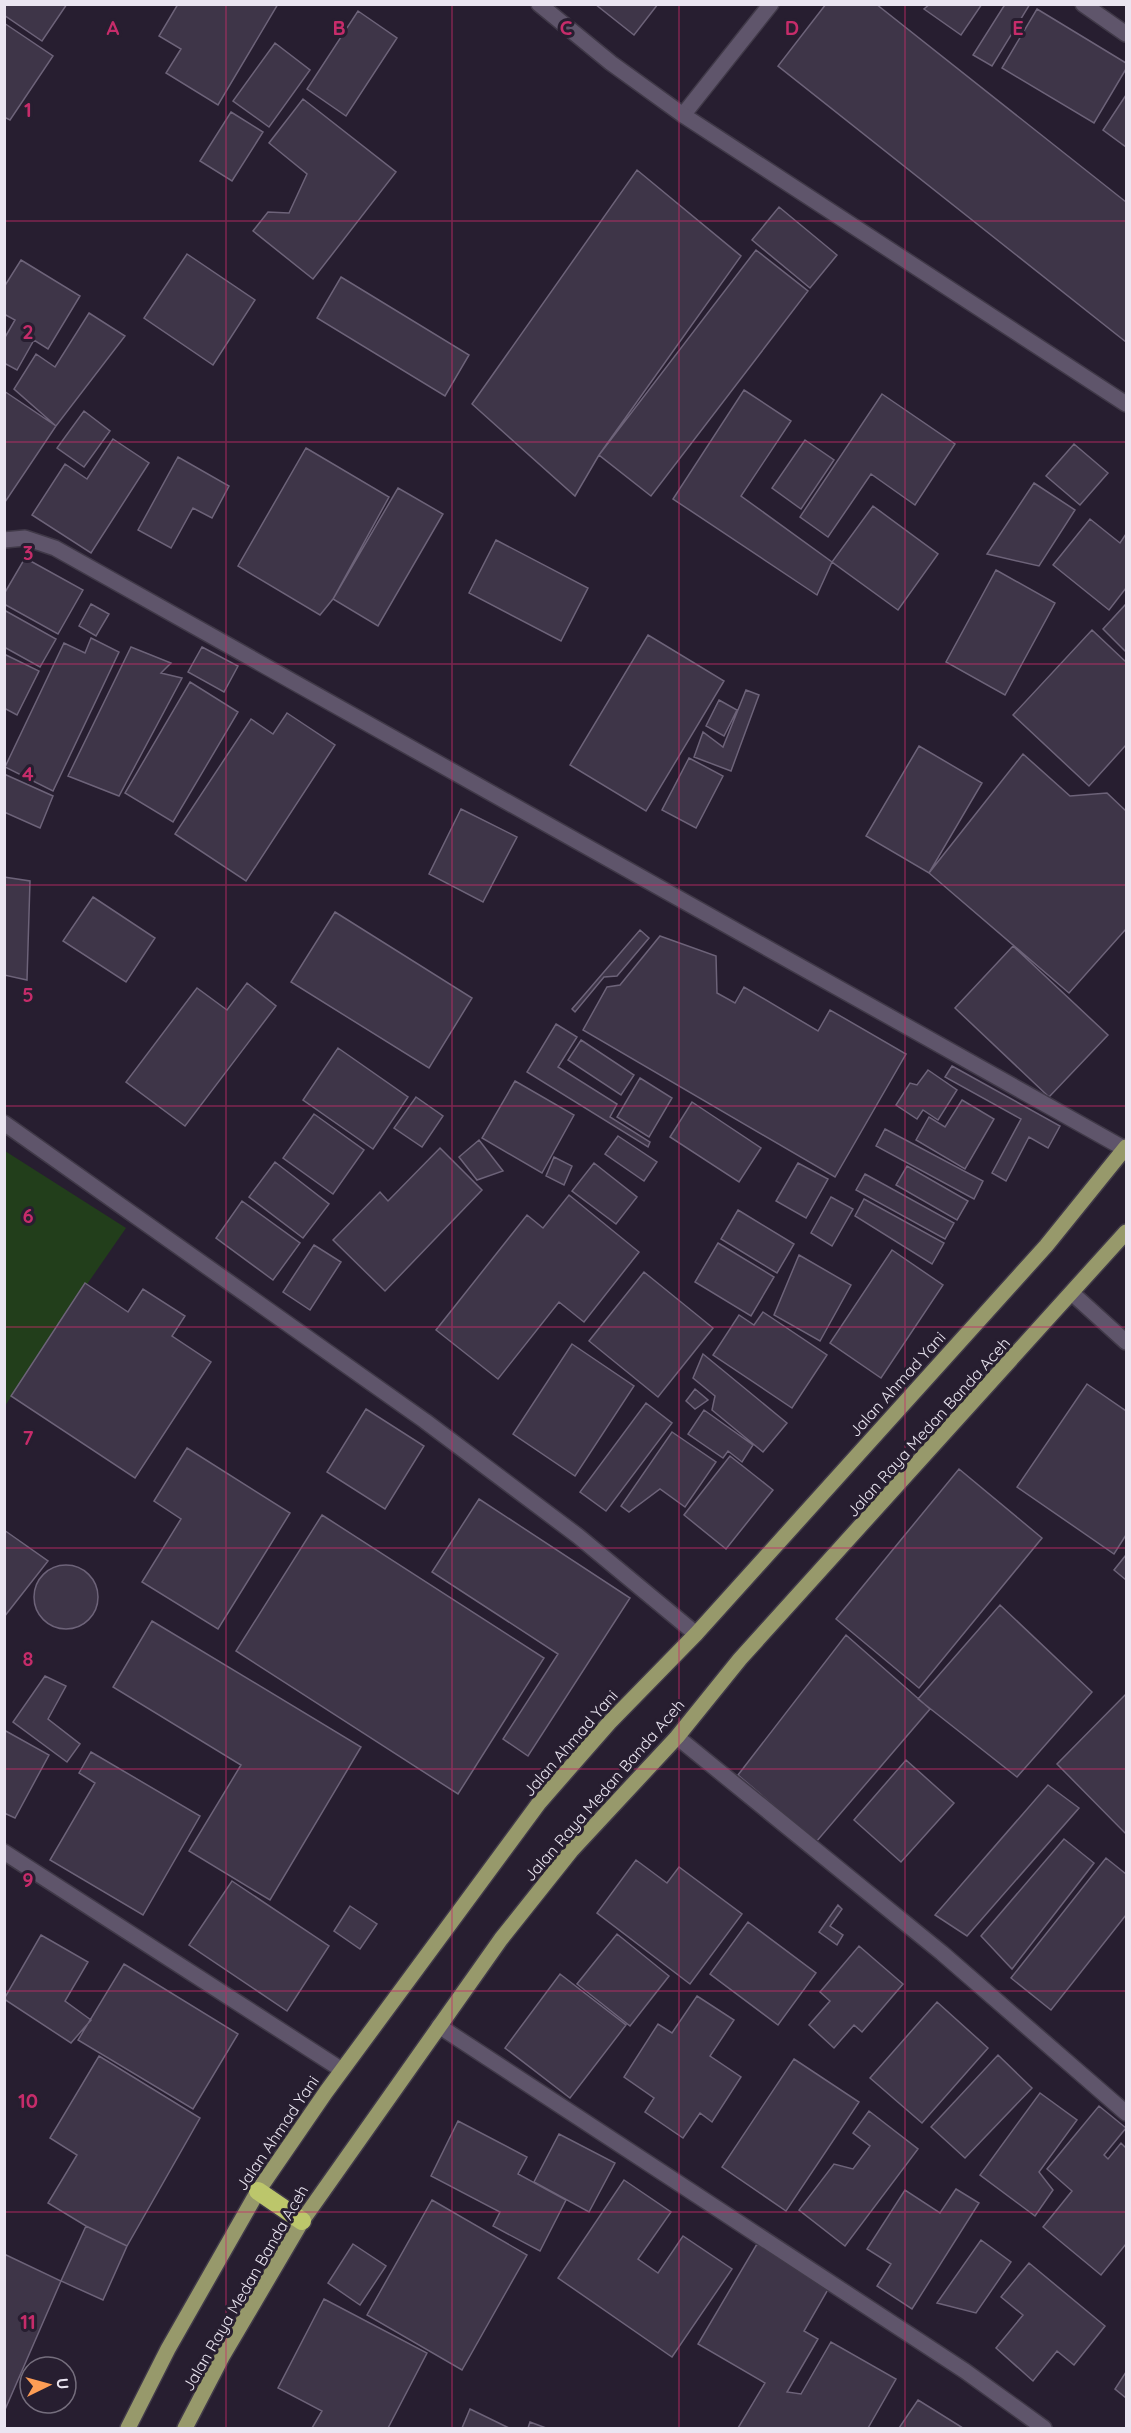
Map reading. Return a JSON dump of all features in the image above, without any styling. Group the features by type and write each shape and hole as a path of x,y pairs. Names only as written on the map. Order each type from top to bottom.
{"highway":[{"path":"258,2191 302,2221"}],"main road":[{"name":"Jalan Ahmad Yani","path":"128,2428 168,2349 258,2191 342,2070 539,1803 609,1723 696,1634 1046,1246 1126,1148"},
{"name":"Jalan Raya Medan Banda Aceh","path":"185,2428 222,2357 302,2221 501,1939 571,1851 677,1737 740,1659 1073,1294 1126,1232"}],"street":[{"path":"539,4 611,63 683,115 1126,405"},
{"path":"683,115 771,4"},
{"path":"1083,4 1126,34"},
{"path":"4,540 25,538 55,548 1126,1148"},
{"path":"4,1123 425,1421 578,1536 696,1634"},
{"path":"1073,1294 1126,1342"},
{"path":"677,1737 957,1965 1126,2114"},
{"path":"4,1852 342,2070"},
{"path":"439,2026 965,2371 1044,2428"}],"green space":[{"path":"5,1151 126,1228 5,1406"}],"building":[{"path":"4,4 67,4 42,41 4,15"},
{"path":"178,4 278,4 218,105 166,73 181,49 159,36"},
{"path":"595,4 658,4 634,35"},
{"path":"826,4 876,4 1126,202 1126,342 778,66"},
{"path":"930,4 982,4 961,35 924,9"},
{"path":"1001,4 1030,4 992,66 973,55 1004,6"},
{"path":"1037,9 1126,63 1126,69 1094,123 1002,68"},
{"path":"358,11 397,38 346,116 307,89"},
{"path":"4,23 53,56 10,120 4,117"},
{"path":"275,43 310,70 269,127 233,101"},
{"path":"1126,95 1126,147 1103,130"},
{"path":"303,99 396,172 313,279 253,231 268,212 289,213 307,174 269,143"},
{"path":"231,112 263,132 232,181 200,161"},
{"path":"637,170 741,256 599,455 575,496 472,404"},
{"path":"779,207 837,255 810,288 752,240"},
{"path":"756,250 808,291 651,496 599,455"},
{"path":"187,254 255,300 213,365 144,318"},
{"path":"21,260 80,296 48,349 34,340 17,370 4,363 4,339 15,320 4,314 4,287"},
{"path":"341,277 469,355 445,396 317,318"},
{"path":"89,313 125,336 56,426 14,389 36,354 55,367"},
{"path":"744,390 791,421 741,496 832,562 817,595 673,499"},
{"path":"4,391 56,426 5,502 4,502"},
{"path":"882,394 955,444 915,505 871,474 828,537 800,517"},
{"path":"84,411 110,431 84,467 57,448"},
{"path":"113,439 149,463 91,553 32,515 65,464 87,479"},
{"path":"805,440 834,460 801,509 772,488"},
{"path":"1074,444 1108,473 1080,505 1046,476"},
{"path":"306,448 389,497 333,599 320,615 238,566"},
{"path":"178,457 229,486 212,518 193,508 171,548 138,530"},
{"path":"1034,483 1075,510 1039,566 987,554"},
{"path":"398,488 443,514 378,626 333,599"},
{"path":"873,506 938,554 898,610 832,562"},
{"path":"1090,519 1120,543 1126,534 1126,588 1109,610 1053,565"},
{"path":"496,540 588,588 561,641 469,593"},
{"path":"25,558 83,590 58,634 4,604 4,594"},
{"path":"996,570 1055,603 1005,695 946,662"},
{"path":"91,604 109,614 96,636 79,626"},
{"path":"1126,604 1126,652 1103,629"},
{"path":"4,610 56,639 40,667 4,647"},
{"path":"1092,630 1126,662 1126,745 1089,786 1013,715"},
{"path":"648,635 724,681 646,811 570,765"},
{"path":"91,638 119,652 53,791 5,767 64,643 85,653"},
{"path":"131,647 171,663 161,673 182,678 119,796 68,776"},
{"path":"202,647 238,666 224,692 188,672"},
{"path":"4,654 39,671 17,715 4,708"},
{"path":"190,682 238,712 173,822 125,793"},
{"path":"746,690 759,695 731,771 694,757 703,732 723,747"},
{"path":"719,700 737,710 724,736 706,726"},
{"path":"287,713 335,745 246,881 175,834 251,719 273,734"},
{"path":"919,746 982,783 929,873 866,836"},
{"path":"1023,754 1070,796 1107,793 1126,811 1126,929 1069,993 929,873"},
{"path":"689,758 723,776 696,828 662,810"},
{"path":"4,774 53,796 40,828 4,812"},
{"path":"461,809 517,837 483,902 429,874"},
{"path":"4,877 30,881 27,980 4,975"},
{"path":"93,897 155,938 126,982 63,941"},
{"path":"335,912 472,998 429,1068 291,982"},
{"path":"640,930 649,938 617,976 604,977 575,1012 572,1009"},
{"path":"660,936 716,956 717,993 735,1003 744,987 818,1031 830,1010 906,1054 835,1177 583,1030 607,987 620,985"},
{"path":"1013,946 1108,1035 1049,1097 955,1008"},
{"path":"247,983 276,1006 185,1126 126,1082 197,988 227,1010"},
{"path":"556,1024 577,1037 558,1067 617,1104 610,1117 650,1142 648,1147 527,1072"},
{"path":"581,1040 634,1075 621,1095 568,1060"},
{"path":"338,1048 408,1097 373,1149 303,1100"},
{"path":"952,1066 1060,1126 1048,1148 1029,1137 1006,1181 992,1173 1021,1119 945,1077"},
{"path":"928,1070 957,1090 938,1120 923,1110 917,1119 896,1105 910,1083 917,1085"},
{"path":"640,1078 672,1098 649,1137 617,1117"},
{"path":"515,1081 574,1115 542,1173 482,1138"},
{"path":"416,1097 443,1116 422,1147 394,1128"},
{"path":"962,1100 994,1119 965,1169 916,1140 929,1117 945,1127"},
{"path":"692,1102 761,1148 739,1182 670,1137"},
{"path":"314,1114 364,1150 333,1194 283,1158"},
{"path":"885,1129 983,1181 974,1199 876,1146"},
{"path":"618,1136 657,1162 644,1181 605,1154"},
{"path":"479,1140 503,1171 477,1180 459,1157"},
{"path":"440,1148 482,1190 385,1291 333,1240 380,1192 388,1201"},
{"path":"554,1157 572,1166 564,1185 546,1176"},
{"path":"275,1162 329,1204 303,1238 249,1197"},
{"path":"594,1163 637,1197 616,1224 572,1191"},
{"path":"798,1163 828,1179 806,1218 776,1201"},
{"path":"907,1166 968,1201 957,1220 896,1185"},
{"path":"865,1174 954,1223 945,1239 856,1190"},
{"path":"569,1195 639,1252 584,1322 559,1302 498,1379 436,1330 527,1215 543,1228"},
{"path":"831,1197 853,1209 832,1246 811,1233"},
{"path":"864,1199 944,1243 932,1264 855,1216"},
{"path":"242,1201 300,1243 273,1280 216,1238"},
{"path":"738,1210 794,1244 777,1273 721,1239"},
{"path":"718,1243 774,1277 751,1316 695,1282"},
{"path":"314,1245 341,1262 310,1310 283,1292"},
{"path":"892,1250 943,1285 881,1378 830,1343"},
{"path":"799,1255 851,1285 820,1341 774,1315"},
{"path":"644,1272 713,1328 658,1397 589,1341"},
{"path":"85,1283 128,1312 143,1289 185,1316 172,1336 211,1362 135,1478 11,1396"},
{"path":"763,1312 827,1355 792,1408 713,1355 739,1315 754,1325"},
{"path":"572,1344 634,1386 575,1476 513,1434"},
{"path":"703,1354 787,1423 763,1452 712,1410 715,1396 693,1378"},
{"path":"1087,1384 1126,1411 1126,1535 1114,1554 1017,1487"},
{"path":"695,1389 708,1400 695,1409 686,1401"},
{"path":"646,1403 672,1423 606,1511 580,1492"},
{"path":"366,1409 424,1446 385,1509 327,1472"},
{"path":"704,1410 753,1445 742,1462 728,1451 723,1458 688,1434"},
{"path":"672,1432 716,1462 685,1507 660,1489 629,1512 621,1506"},
{"path":"187,1448 290,1513 218,1629 142,1582 181,1519 154,1501"},
{"path":"730,1456 773,1490 726,1549 684,1515"},
{"path":"959,1469 1042,1538 919,1688 836,1619"},
{"path":"479,1499 630,1598 528,1756 503,1739 558,1654 432,1572"},
{"path":"322,1515 544,1658 458,1794 236,1651"},
{"path":"4,1530 48,1561 4,1617"},
{"path":"1126,1555 1126,1580 1114,1570"},
{"path":"60,1565 72,1565 89,1574 96,1585 98,1597 96,1609 89,1620 72,1629 60,1629 48,1624 39,1615 34,1603 34,1591 39,1579 48,1570"},
{"path":"1000,1605 1092,1692 1017,1777 918,1699"},
{"path":"152,1621 361,1747 270,1900 189,1851 241,1765 113,1687"},
{"path":"846,1635 930,1709 816,1842 738,1775"},
{"path":"45,1676 66,1686 48,1719 80,1744 67,1762 13,1722"},
{"path":"1126,1694 1126,1834 1057,1764"},
{"path":"4,1730 49,1755 15,1818 4,1813"},
{"path":"91,1752 200,1816 143,1915 50,1860 95,1783 79,1773"},
{"path":"906,1760 954,1803 901,1862 854,1820"},
{"path":"1048,1785 1079,1808 967,1936 935,1915"},
{"path":"1064,1839 1094,1863 1012,1969 981,1936"},
{"path":"1106,1858 1126,1874 1126,1915 1051,2010 1011,1978"},
{"path":"636,1860 667,1883 679,1867 742,1914 690,1984 597,1913"},
{"path":"232,1881 329,1946 287,2011 189,1945"},
{"path":"838,1905 842,1909 830,1926 843,1935 837,1945 819,1932"},
{"path":"350,1906 377,1924 360,1949 334,1931"},
{"path":"748,1922 816,1973 778,2025 710,1974"},
{"path":"617,1934 669,1976 630,2026 577,1984"},
{"path":"41,1935 88,1962 65,2001 91,2020 71,2043 4,1999"},
{"path":"859,1946 903,1984 862,2032 854,2025 834,2048 809,2025 830,2001 820,1992"},
{"path":"124,1964 238,2034 193,2109 78,2040"},
{"path":"560,1974 626,2025 570,2098 505,2048"},
{"path":"697,1996 734,2020 710,2056 741,2077 712,2122 700,2113 683,2138 645,2112 654,2098 624,2077 658,2024 672,2033"},
{"path":"937,2002 988,2048 922,2123 870,2078"},
{"path":"998,2055 1032,2088 965,2158 931,2127"},
{"path":"99,2056 200,2118 127,2246 86,2226 48,2203 77,2155 50,2138"},
{"path":"794,2059 859,2102 786,2211 722,2167"},
{"path":"1040,2093 1077,2120 1039,2172 1053,2190 1035,2216 980,2175"},
{"path":"1099,2106 1126,2128 1104,2155 1108,2159 1121,2143 1126,2148 1126,2244 1101,2275 1043,2227 1072,2191 1047,2169"},
{"path":"869,2111 918,2149 845,2246 799,2210 834,2164 853,2169 870,2146 853,2133"},
{"path":"458,2121 527,2157 518,2174 566,2200 540,2251 493,2226 500,2212 431,2176"},
{"path":"559,2134 615,2163 589,2212 534,2182"},
{"path":"624,2180 671,2212 638,2259 658,2273 683,2236 732,2269 672,2357 558,2278"},
{"path":"956,2189 979,2203 912,2309 877,2286 891,2264 867,2249 905,2190 940,2213"},
{"path":"432,2200 527,2255 462,2370 367,2315"},
{"path":"86,2226 127,2246 103,2300 61,2281"},
{"path":"981,2240 1011,2262 976,2313 937,2303"},
{"path":"353,2244 386,2266 360,2305 328,2283"},
{"path":"757,2244 830,2286 804,2331 818,2339 787,2392 801,2394 831,2342 896,2379 868,2428 738,2428 765,2383 698,2344"},
{"path":"4,2254 61,2281 29,2355 18,2355 18,2380 4,2412"},
{"path":"1029,2263 1105,2326 1074,2365 1057,2351 1033,2381 996,2348 1023,2315 1001,2297"},
{"path":"324,2299 427,2353 388,2428 312,2428 322,2411 278,2388"},
{"path":"1126,2372 1126,2398 1115,2389"},
{"path":"918,2400 963,2428 899,2428"},
{"path":"470,2409 509,2428 462,2428"},
{"path":"530,2422 546,2428 528,2428"}]}
